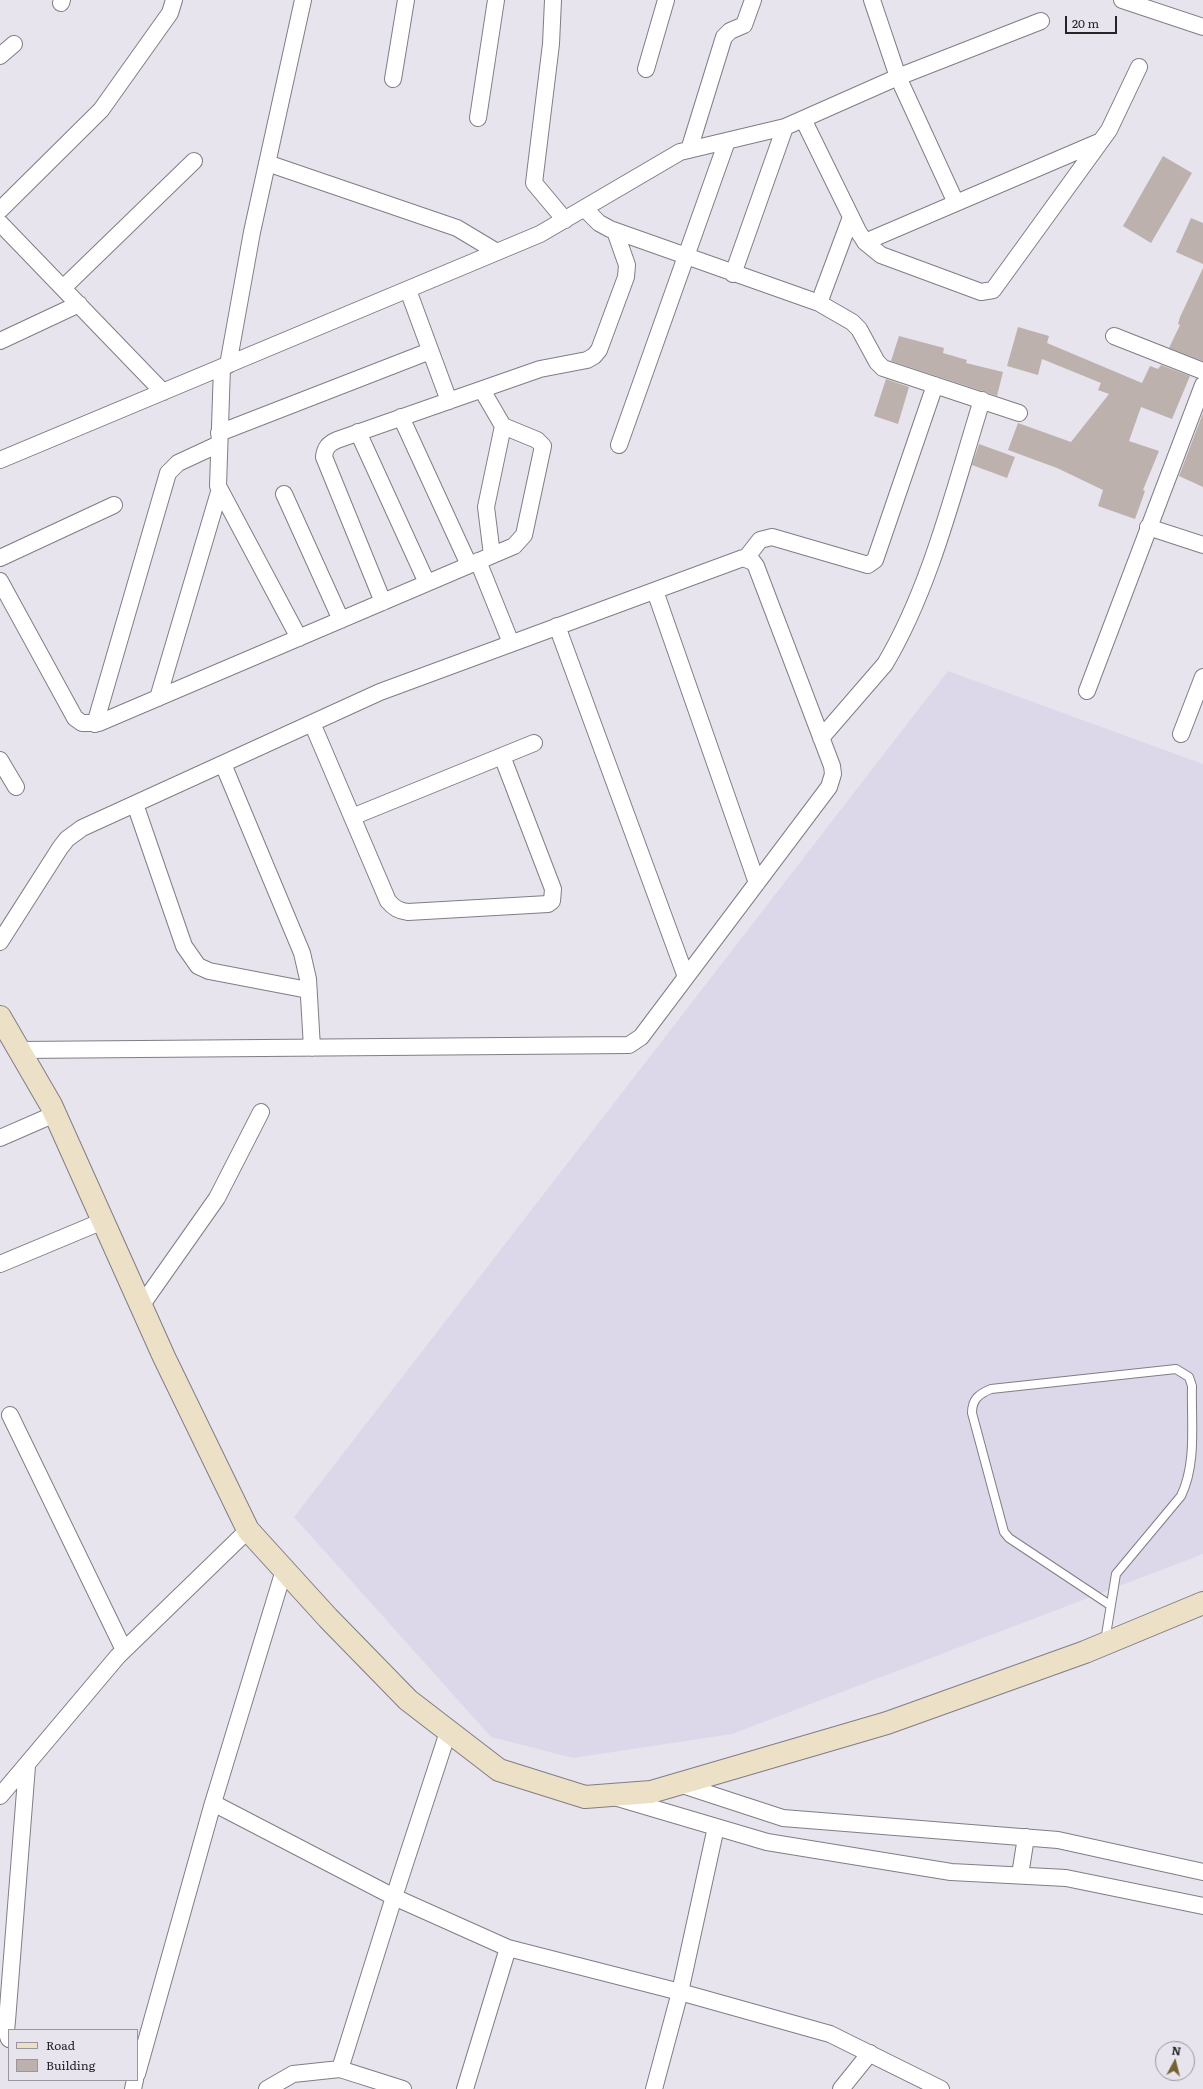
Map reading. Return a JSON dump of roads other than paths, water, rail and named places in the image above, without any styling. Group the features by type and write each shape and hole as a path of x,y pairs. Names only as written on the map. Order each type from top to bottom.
{"street":[{"path":"0,210 101,110 170,12 174,0"},
{"path":"299,638 219,492 217,480 225,366 252,232 303,0"},
{"path":"393,79 406,0"},
{"path":"478,118 496,0"},
{"path":"553,0 551,44 534,183 565,220"},
{"path":"646,69 666,0"},
{"path":"689,150 724,37 730,31 744,25 753,0"},
{"path":"872,0 898,77 956,203"},
{"path":"1122,0 1203,28"},
{"path":"0,460 540,234 680,152 784,127 898,77 1041,21"},
{"path":"0,56 14,44"},
{"path":"803,119 851,217 865,242 881,255 981,292 988,292 994,290 1101,141 1114,120 1140,67"},
{"path":"733,274 784,127"},
{"path":"619,445 727,141"},
{"path":"865,242 1101,141"},
{"path":"63,288 194,162"},
{"path":"268,163 458,228 497,252"},
{"path":"584,208 599,222 615,231 686,255 733,274 819,303 852,322 859,329 877,362 883,368 1020,413"},
{"path":"819,303 851,217"},
{"path":"0,223 163,392"},
{"path":"383,602 324,457 325,448 330,443 358,432 540,369 587,360 594,356 599,350 626,277 627,265 615,231"},
{"path":"408,290 449,401"},
{"path":"0,341 78,304"},
{"path":"1114,336 1203,371"},
{"path":"95,724 168,473 178,463 219,438 430,351"},
{"path":"0,942 67,839 82,828 380,692 746,558 760,540 772,537 868,565 872,564 875,560 935,385"},
{"path":"1087,691 1203,385"},
{"path":"0,581 75,718 82,723 95,724 514,546 524,535 543,450 540,442 503,426 482,390"},
{"path":"821,738 885,664 892,652 924,583 982,400"},
{"path":"401,417 480,560 511,643"},
{"path":"480,560 486,507 503,426"},
{"path":"358,432 427,583"},
{"path":"158,698 219,492"},
{"path":"284,494 341,620"},
{"path":"0,558 114,505"},
{"path":"1148,527 1203,545"},
{"path":"19,1050 629,1045 641,1037 832,781 832,766 756,566 753,562 746,558"},
{"path":"655,591 757,883"},
{"path":"557,626 686,977"},
{"path":"1181,734 1203,677"},
{"path":"312,723 388,901 394,908 400,911 408,912 548,904 552,901 554,889 502,756"},
{"path":"352,818 534,743"},
{"path":"0,760 16,787"},
{"path":"222,764 302,953 308,990 312,1048"},
{"path":"135,804 184,946 198,966 209,971 308,990"},
{"path":"0,1017 55,1114 164,1357 248,1530 408,1700 499,1770 585,1797 651,1792 887,1723 1105,1644 1203,1603"},
{"path":"141,1306 217,1198 261,1112"},
{"path":"0,1138 55,1114"},
{"path":"0,1264 103,1221"},
{"path":"10,1415 124,1650"},
{"path":"0,1796 124,1650 248,1530"},
{"path":"138,2070 214,1803 284,1570"},
{"path":"340,2070 394,1897 448,1732"},
{"path":"8,2036 6,2031 27,1766"},
{"path":"678,1784 782,1818 1058,1840 1203,1872"},
{"path":"610,1795 766,1842 951,1872 1066,1878 1203,1906"},
{"path":"214,1803 394,1897 508,1948 680,1992 830,2034 941,2089"},
{"path":"654,2089 680,1992 716,1828"},
{"path":"1020,1875 1026,1837"},
{"path":"465,2089 508,1948"},
{"path":"842,2089 870,2053"},
{"path":"267,2089 293,2074 340,2070 403,2089"}],"lane":[{"path":"1105,1644 1116,1574 1181,1496 1188,1482 1190,1466 1192,1386 1189,1377 1176,1369 991,1389 981,1393 972,1405 972,1413 1004,1532 1009,1538 1110,1605"}]}
